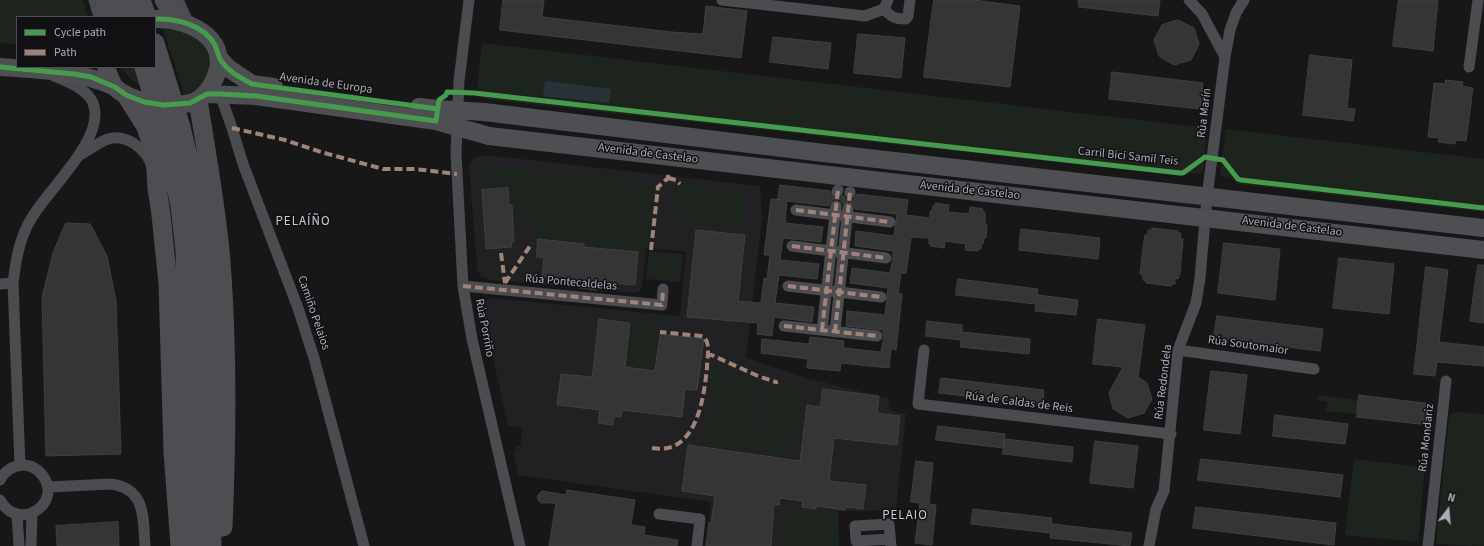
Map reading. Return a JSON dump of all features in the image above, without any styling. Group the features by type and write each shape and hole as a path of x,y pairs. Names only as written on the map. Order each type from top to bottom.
{"highway":[{"path":"105,0 107,16"},
{"path":"121,0 127,16"},
{"path":"141,0 166,17"},
{"path":"156,46 181,127 191,170 200,231 205,306 212,546"},
{"path":"144,68 168,147 180,206 185,251 195,546"},
{"path":"120,91 146,127 155,154 157,188 168,283 173,452 180,546"},
{"path":"204,98 220,251 224,326 226,460 221,546"}],"main road":[{"path":"166,17 206,34 215,45 220,59 216,77 204,98"},
{"path":"0,55 16,57"},
{"name":"Avenida de Europa","path":"220,59 228,68 252,84 438,110 457,118"},
{"path":"0,67 91,77 120,91"},
{"path":"107,68 120,91"},
{"name":"Avenida de Europa","path":"120,91 144,102 164,105 204,98 256,96 436,121 457,118"},
{"name":"Avenida de Castelao","path":"457,118 484,112 824,153 1484,228"},
{"name":"Avenida de Castelao","path":"457,118 489,136 843,197 1205,218 1484,250"}],"street":[{"path":"94,0 99,16"},
{"path":"166,17 178,0"},
{"name":"Rúa Porriño","path":"470,0 459,81 456,153 463,286 472,339 520,546"},
{"path":"722,0 865,16 886,4 890,16 894,18 906,19 908,16 910,0"},
{"path":"1189,0 1202,14 1225,57"},
{"name":"Rúa Marín","path":"1208,197 1225,57 1230,30 1236,13 1244,0"},
{"path":"1469,67 1478,0"},
{"path":"1210,29 1221,33 1230,30"},
{"path":"20,465 13,283 16,258 31,218 80,155 94,126 95,110 92,101 85,92 44,71"},
{"name":"Camiño Pelaios","path":"204,98 232,128 243,164 298,308 312,350 364,546"},
{"path":"80,155 108,139 122,139 133,143 142,150 150,161 157,188"},
{"path":"796,210 843,197 890,222"},
{"path":"822,330 831,251 843,197"},
{"path":"835,332 844,252 843,197"},
{"name":"Rúa Redondela","path":"1149,546 1156,509 1164,491 1171,434 1178,350 1196,303 1208,197"},
{"path":"792,246 886,258"},
{"path":"0,284 13,283"},
{"name":"Rúa Pontecaldelas","path":"463,286 662,305 663,289"},
{"path":"788,286 881,297"},
{"path":"784,326 877,336"},
{"name":"Rúa de Caldas de Reis","path":"924,350 918,404 1171,434"},
{"name":"Rúa Soutomaior","path":"1178,350 1314,369"},
{"name":"Rúa Mondariz","path":"1428,546 1446,381"},
{"path":"0,480 7,471 20,465 35,468 41,473 48,486 44,503 32,514 17,515 3,506 0,500"},
{"path":"48,486 121,485 132,492 140,503 145,546"},
{"path":"31,546 32,514"},
{"path":"659,514 700,520 697,546"},
{"path":"17,515 19,546"}],"shaded area":[{"path":"0,0 83,0 88,16 16,16 16,44 0,43"},
{"path":"173,28 188,33 207,47 214,65 199,87 184,94 163,29"},
{"path":"482,43 1207,128 1203,170 1199,174 1189,173 1182,176 485,99 477,89"},
{"path":"122,68 138,68 145,89 132,80"},
{"path":"545,81 611,89 609,103 543,96"},
{"path":"1226,129 1484,159 1484,212 1237,184 1230,177 1220,176"},
{"path":"486,155 760,186 762,219 746,358 807,378 890,399 888,404 891,410 906,414 896,509 838,511 836,531 838,546 706,546 711,502 518,475 513,453 517,446 521,446 522,427 508,426 481,303 483,300 490,298 680,316 686,252 646,248 642,286 640,291 635,293 491,280 482,277 478,272 477,266 469,167 472,159"},
{"path":"484,166 657,183 650,248 646,248 645,253 584,247 584,244 535,239 536,222 516,221 515,187 483,184"},
{"path":"676,183 746,191 743,225 672,217"},
{"path":"649,251 683,254 680,282 646,279"},
{"path":"631,320 661,323 655,371 625,367"},
{"path":"714,370 733,373 733,376 757,379 747,451 703,445"},
{"path":"764,382 801,387 792,457 754,452"},
{"path":"1319,395 1358,400 1357,414 1326,411 1327,402 1318,400"},
{"path":"1451,413 1484,414 1484,546 1436,544 1449,417"},
{"path":"1354,459 1421,467 1424,471 1424,477 1418,542 1345,535"},
{"path":"838,511 839,546 785,546 784,513"}],"building":[{"path":"503,0 544,0 542,17 671,32 703,34 706,6 747,11 741,58 500,30"},
{"path":"934,0 973,0 1020,6 1010,87 924,77"},
{"path":"1079,0 1160,0 1158,16 1079,7"},
{"path":"1399,0 1438,0 1433,51 1393,46"},
{"path":"1178,20 1194,28 1199,44 1191,60 1174,65 1159,56 1154,40 1162,25"},
{"path":"858,34 905,38 901,78 854,73"},
{"path":"773,37 831,43 828,69 770,62"},
{"path":"1310,55 1352,60 1347,108 1355,109 1353,121 1303,115"},
{"path":"1112,72 1203,83 1200,109 1109,99"},
{"path":"1446,80 1463,82 1462,86 1473,88 1466,141 1455,140 1455,144 1438,142 1439,138 1428,137 1434,83 1445,84"},
{"path":"780,185 830,191 831,196 837,199 841,198 843,195 846,199 854,199 857,194 908,200 906,215 930,218 930,211 932,211 935,203 949,205 948,212 969,214 970,207 983,209 982,211 985,212 985,224 987,224 986,238 984,238 983,244 981,244 981,249 978,249 978,251 965,250 966,244 945,241 944,248 931,246 931,244 929,244 929,238 911,237 906,273 901,273 898,294 902,294 896,350 891,349 889,368 841,363 840,371 807,368 808,359 761,353 762,339 809,344 810,337 844,341 843,348 881,352 884,337 883,330 846,326 847,311 885,315 888,288 850,283 852,268 890,273 893,251 855,246 856,231 894,236 897,214 855,209 854,205 849,201 843,204 840,200 834,199 829,206 787,201 785,223 823,227 821,242 783,238 780,260 819,264 817,279 779,275 775,303 814,307 812,322 774,317 772,336 757,334 758,323 687,317 696,230 745,235 738,301 761,303 764,278 767,279 770,255 764,255 771,199 778,200"},
{"path":"508,188 509,205 512,205 514,242 511,241 512,247 486,249 482,190"},
{"path":"66,223 90,224 107,256 116,301 121,454 46,456 42,297 53,253"},
{"path":"1152,228 1178,231 1177,233 1181,233 1180,239 1183,239 1180,273 1178,279 1175,278 1175,284 1172,284 1171,286 1146,283 1146,281 1143,280 1143,275 1140,274 1145,235 1148,235 1148,230 1152,230"},
{"path":"1021,229 1100,238 1098,259 1019,250"},
{"path":"538,239 584,244 584,247 638,252 635,285 597,282 596,290 580,288 581,281 542,277 544,258 537,257"},
{"path":"1224,243 1280,249 1275,300 1218,293"},
{"path":"1339,258 1394,264 1389,314 1333,308"},
{"path":"1478,265 1484,265 1484,323 1470,321"},
{"path":"1426,267 1448,270 1439,342 1484,347 1484,366 1437,362 1435,376 1414,374"},
{"path":"958,279 1038,289 1037,295 1078,300 1076,315 1035,311 1036,304 956,295"},
{"path":"1217,316 1323,329 1320,351 1214,338"},
{"path":"599,319 630,323 625,367 655,371 660,334 704,339 697,390 685,389 682,417 622,410 621,417 614,416 613,425 598,423 600,410 557,405 561,374 592,377"},
{"path":"1098,319 1145,325 1138,377 1147,383 1152,399 1144,413 1128,418 1113,409 1109,393 1123,367 1093,364"},
{"path":"927,321 962,325 962,332 1030,339 1029,354 960,347 961,340 926,336"},
{"path":"1211,371 1247,375 1240,434 1204,430"},
{"path":"941,378 1044,390 1043,405 939,393"},
{"path":"823,389 879,396 877,413 900,416 897,445 834,438 829,481 866,485 863,509 845,507 845,510 816,506 816,509 802,507 803,501 780,498 779,505 774,504 771,546 706,546 709,522 711,523 715,496 682,491 688,445 800,461 807,405 820,407"},
{"path":"1359,395 1432,404 1429,425 1357,417"},
{"path":"1275,415 1348,424 1345,444 1273,436"},
{"path":"938,426 1005,434 1004,448 936,440"},
{"path":"1005,439 1073,447 1072,462 1003,454"},
{"path":"1095,441 1138,446 1133,488 1090,483"},
{"path":"1201,459 1343,475 1340,497 1198,480"},
{"path":"916,461 933,463 929,504 936,505 932,545 915,543 920,503 911,502"},
{"path":"567,490 635,500 631,525 645,527 644,535 678,540 677,546 549,546 556,503 541,503 537,496 542,491 566,495"},
{"path":"1196,507 1336,523 1334,545 1193,528"},
{"path":"973,509 1052,518 1051,527 1052,524 1132,533 1130,546 1050,538 1051,533 971,524"},
{"path":"118,522 119,546 57,546 56,526"}],"marked path":[{"path":"232,128 285,140 321,152 383,169 415,169 457,174"},
{"path":"651,250 658,187 668,178 669,171"},
{"path":"668,178 676,180 680,184"},
{"path":"822,330 838,190"},
{"path":"835,332 850,192"},
{"path":"796,210 890,222"},
{"path":"505,283 532,243"},
{"path":"792,246 886,258"},
{"path":"501,253 505,283"},
{"path":"463,286 662,305 663,289"},
{"path":"788,286 881,297"},
{"path":"784,326 877,336"},
{"path":"652,448 667,448 679,443 688,434 700,409 706,380 708,353 706,340 701,336 660,332"},
{"path":"707,353 758,376 776,382 776,384"}],"cycle path":[{"path":"156,19 172,20 189,24 204,32 215,45 220,59 226,67 234,74 252,84 438,109"},
{"name":"Carril Bici Samil Teis","path":"0,67 91,77 115,87 126,95 144,102 164,105 190,103 207,94 256,96 436,121 439,100 446,95 447,92 474,93 1180,173 1183,173 1205,157 1223,160 1238,179 1241,180 1484,208"}],"district":[{"name":"PELAÍÑO","path":"303,222"},
{"name":"PELAIO","path":"905,516"}]}
